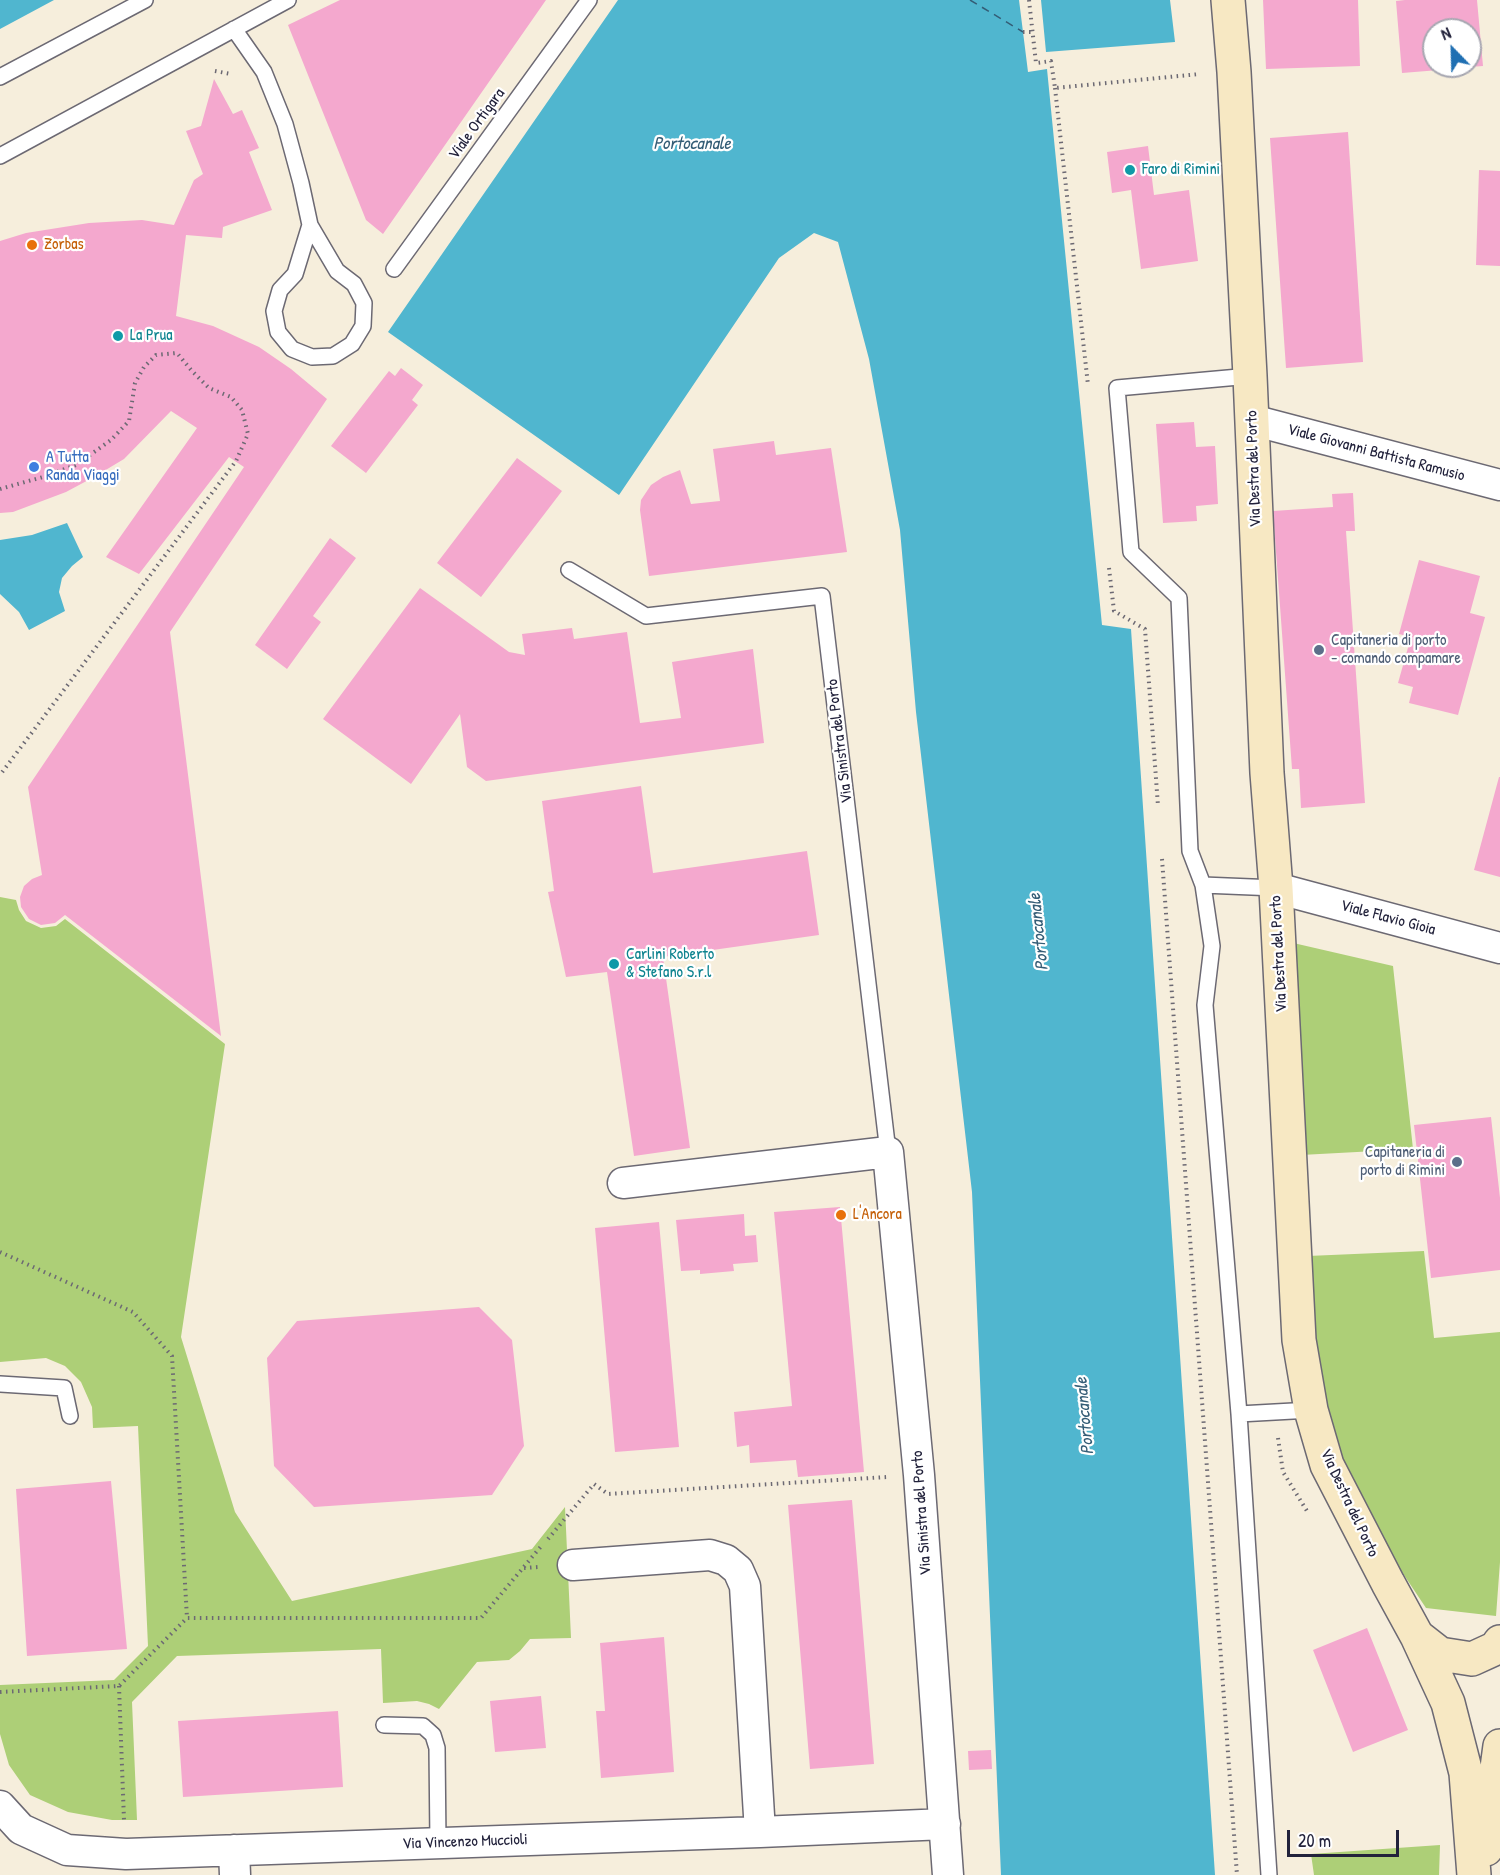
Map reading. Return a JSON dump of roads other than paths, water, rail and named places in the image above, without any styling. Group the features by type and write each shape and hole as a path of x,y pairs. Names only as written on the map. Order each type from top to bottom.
{"street":[{"name":"Via Destra del Porto","path":"1228,0 1234,72 1267,772 1276,888 1299,1340 1311,1410 1327,1465 1417,1636 1448,1703 1466,1773 1474,1875"},
{"name":"Viale Giovanni Battista Ramusio","path":"1252,420 1500,485"},
{"name":"Viale Flavio Gioia","path":"1276,888 1500,948"},
{"path":"623,1184 888,1152"},
{"name":"Via Sinistra del Porto","path":"888,1152 919,1475 948,1875"},
{"path":"573,1565 710,1555 726,1560 738,1570 745,1586 760,1832"},
{"path":"1417,1636 1440,1654 1472,1659 1496,1648 1500,1642"},
{"path":"1483,1875 1500,1746"},
{"name":"Via Vincenzo Muccioli","path":"0,1806 21,1829 67,1850 234,1863 438,1843 945,1824"}],"lane":[{"path":"0,77 145,0"},
{"path":"0,156 288,0"},
{"name":"Viale Ortigara","path":"394,269 589,0"},
{"path":"234,29 264,72 285,124 310,225 337,271 354,284 364,303 363,326 352,344 333,356 312,357 292,349 278,332 274,311 280,290 295,274 310,225"},
{"path":"1250,376 1117,388 1131,552 1179,598 1190,851 1203,885 1212,946 1205,1005 1239,1414 1269,1875"},
{"name":"Via Sinistra del Porto","path":"569,570 646,616 822,596 888,1152"},
{"path":"1203,885 1276,888"},
{"path":"0,1383 64,1388 70,1416"},
{"path":"1239,1414 1311,1410"},
{"path":"384,1725 423,1726 433,1735 437,1748 438,1843"}],"water":[{"path":"0,0 54,0 0,29"},
{"name":"Portocanale","path":"618,0 1019,0 1028,72 1047,69 1102,625 1131,629 1215,1875 1001,1875 972,1192 916,712 900,530 869,359 838,242 814,233 779,258 619,495 388,332"},
{"path":"1041,0 1170,0 1175,42 1046,52"},
{"path":"67,523 83,557 62,578 59,592 65,611 29,630 19,612 0,594 0,540 32,535"}],"place":[{"name":"Faro di Rimini","path":"1130,170"},
{"name":"Zorbas","path":"32,245"},
{"name":"La Prua","path":"118,336"},
{"name":"A Tutta Randa Viaggi","path":"34,467"},
{"name":"Capitaneria di porto - comando compamare","path":"1319,650"},
{"name":"Carlini Roberto & Stefano S.r.l","path":"614,964"},
{"name":"Capitaneria di porto di Rimini","path":"1457,1162"},
{"name":"L'Ancora","path":"841,1215"}]}
